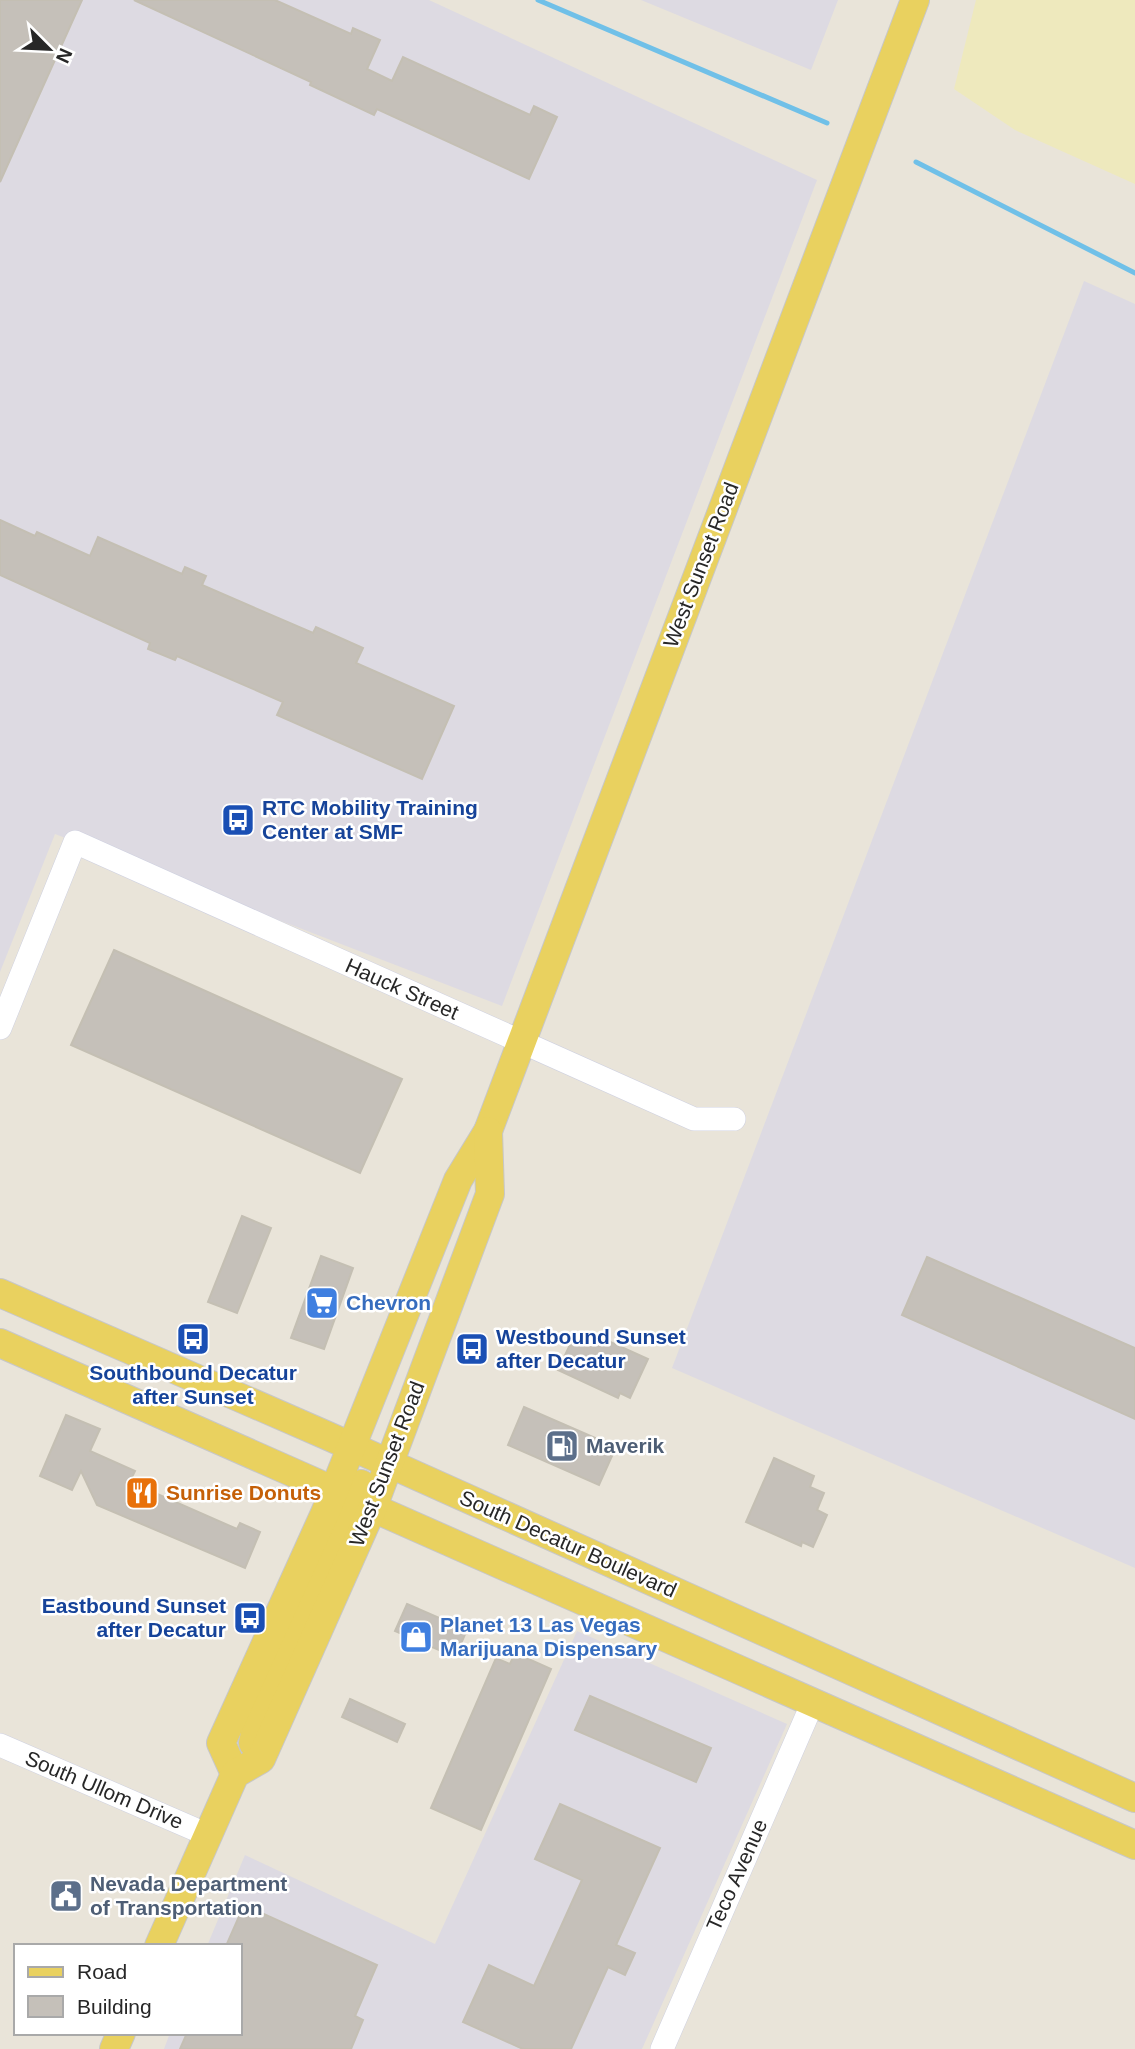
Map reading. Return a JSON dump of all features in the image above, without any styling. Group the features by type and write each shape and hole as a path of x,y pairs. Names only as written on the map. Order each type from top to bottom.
{"main road":[{"name":"West Sunset Road","path":"160,1944 208,1835 241,1770 261,1759 290,1697 363,1503 371,1455 458,1180 488,1131 915,0"},
{"name":"West Sunset Road","path":"241,1770 221,1743 363,1503 371,1455 490,1194 488,1131"},
{"name":"South Decatur Boulevard","path":"0,1293 371,1455 1135,1798"},
{"path":"0,1343 1135,1844"},
{"path":"813,1702 820,1687 826,1686 838,1687 878,1704 895,1692"}],"street":[{"name":"Hauck Street","path":"0,1028 75,842 694,1119 734,1119"},
{"name":"Teco Avenue","path":"662,2049 813,1702"},
{"name":"South Ullom Drive","path":"0,1745 208,1835"}],"shaded area":[{"path":"0,0 429,0 817,180 502,1006 55,834 0,972"},
{"path":"641,0 838,0 811,70"},
{"path":"1084,281 1135,304 1135,1568 672,1368"},
{"path":"577,1631 787,1724 642,2049 164,2049 169,2035 242,2035 242,1944 208,1944 245,1855 435,1944"}],"sand":[{"path":"976,0 1135,0 1135,184 1015,130 954,89"}],"building":[{"path":"0,0 82,0 0,182"},
{"path":"134,0 275,0 351,34 353,28 380,40 367,69 392,81 403,57 530,115 534,106 557,117 529,179 377,109 374,115 310,85 311,82"},
{"path":"0,520 35,536 37,532 90,556 98,537 182,574 185,567 206,576 202,585 313,633 316,627 363,648 356,663 454,706 422,779 277,715 283,702 177,656 175,660 148,649 150,643 0,575"},
{"path":"114,950 402,1079 360,1173 71,1045"},
{"path":"242,1216 271,1228 237,1313 208,1302"},
{"name":"Chevron","path":"321,1256 353,1268 324,1349 291,1338"},
{"path":"927,1257 1135,1348 1135,1419 902,1315"},
{"path":"575,1334 601,1346 604,1339 648,1359 630,1398 620,1393 618,1398 558,1370"},
{"name":"Maverik","path":"524,1407 616,1447 599,1485 508,1445"},
{"path":"66,1415 100,1429 90,1451 135,1471 131,1479 140,1483 139,1486 237,1529 240,1523 260,1532 245,1568 97,1505 81,1471 72,1490 40,1476"},
{"path":"774,1458 814,1476 810,1487 824,1493 817,1510 827,1515 813,1547 802,1542 801,1546 746,1522"},
{"path":"407,1604 467,1630 455,1657 395,1631"},
{"path":"515,1653 551,1669 481,1830 431,1808 496,1658 510,1664"},
{"path":"590,1696 711,1748 696,1782 575,1730"},
{"path":"350,1699 405,1724 397,1742 342,1717"},
{"path":"560,1804 660,1848 616,1945 635,1953 625,1975 608,1967 571,2049 523,2049 463,2022 489,1965 534,1986 582,1880 535,1859"},
{"path":"244,1905 377,1965 355,2016 363,2020 351,2049 180,2049 186,2035 242,2035 242,1944 227,1944"}],"waterway":[{"path":"538,0 827,123"},
{"path":"916,162 1135,273"}],"place":[{"name":"RTC Mobility Training Center at SMF","path":"238,820"},
{"name":"Chevron","path":"322,1303"},
{"name":"Southbound Decatur after Sunset","path":"193,1339"},
{"name":"Westbound Sunset after Decatur","path":"472,1349"},
{"name":"Maverik","path":"562,1446"},
{"name":"Sunrise Donuts","path":"142,1493"},
{"name":"Eastbound Sunset after Decatur","path":"250,1618"},
{"name":"Planet 13 Las Vegas Marijuana Dispensary","path":"416,1637"},
{"name":"Nevada Department of Transportation","path":"66,1896"}]}
